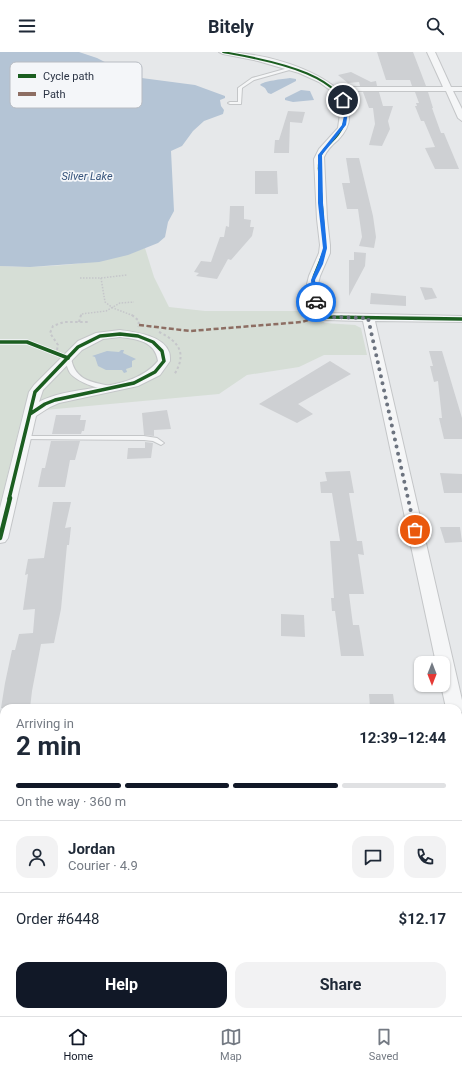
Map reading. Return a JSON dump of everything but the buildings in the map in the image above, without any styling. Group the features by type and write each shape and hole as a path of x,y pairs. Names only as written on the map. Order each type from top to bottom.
{"street":[{"path":"222,52 272,62 292,68 321,80 334,89 343,100 346,111 344,125 320,155 320,203 325,248 313,280 316,302 320,316 462,319"},
{"path":"431,52 462,118"},
{"path":"334,89 462,89"},
{"path":"368,318 454,704"},
{"path":"0,538 35,392 82,344 91,339 112,334 133,334 156,342 162,348 164,362 161,368 145,379 112,388 55,400 41,406 30,414"}],"lane":[{"path":"230,103 240,103 240,88 253,79 292,68"},
{"path":"68,358 68,366 71,373 90,383 112,388"},
{"path":"24,438 144,438 155,439 161,443"}],"path":[{"path":"80,278 101,278 127,275"},
{"path":"101,278 105,302 112,308 132,314 139,321 139,325 133,334"},
{"path":"79,322 81,314 106,311 120,303 134,302"},
{"path":"53,353 57,350 58,345 50,333 53,326 64,322 90,322"},
{"path":"46,350 68,358"}],"shaded area":[{"path":"145,248 154,277 169,307 205,311 308,311 325,323 355,325 361,328 367,355 324,355 299,367 247,375 219,394 23,412 0,505 0,266 55,266 92,262 128,254"}],"water":[{"name":"Silver Lake","path":"0,52 79,52 105,62 10,62 10,108 142,108 142,78 195,85 225,96 225,98 220,100 221,106 224,110 223,114 204,121 193,131 182,146 171,151 174,211 168,222 165,237 158,243 128,255 99,262 30,267 0,266"},
{"path":"290,78 296,79 296,81 271,94 260,85 269,81"},
{"path":"301,90 310,91 314,100 293,102 285,100 285,98"},
{"path":"124,350 123,353 136,359 132,361 132,367 126,369 127,372 124,373 122,370 106,370 98,366 95,357 92,356 107,351 119,352"}],"marked path":[{"path":"139,325 190,331 302,322 320,316"}],"cycle path":[{"path":"223,52 280,64 302,71 322,80 337,92 345,107 344,124 340,132 322,151 319,159 325,245 324,253 314,276 313,284 320,316 462,319"},
{"path":"0,538 35,392 38,387 52,375 78,347 100,336 120,334 138,336 153,342 162,351 164,361 155,372 134,383 55,400 45,404 30,414"},
{"path":"0,342 27,342 68,358"}],"way so far":[{"path":"316,302 320,316 368,318 415,530"}],"route":[{"path":"316,302 313,280 325,248 320,203 320,155 344,125 346,111 343,100"}]}
